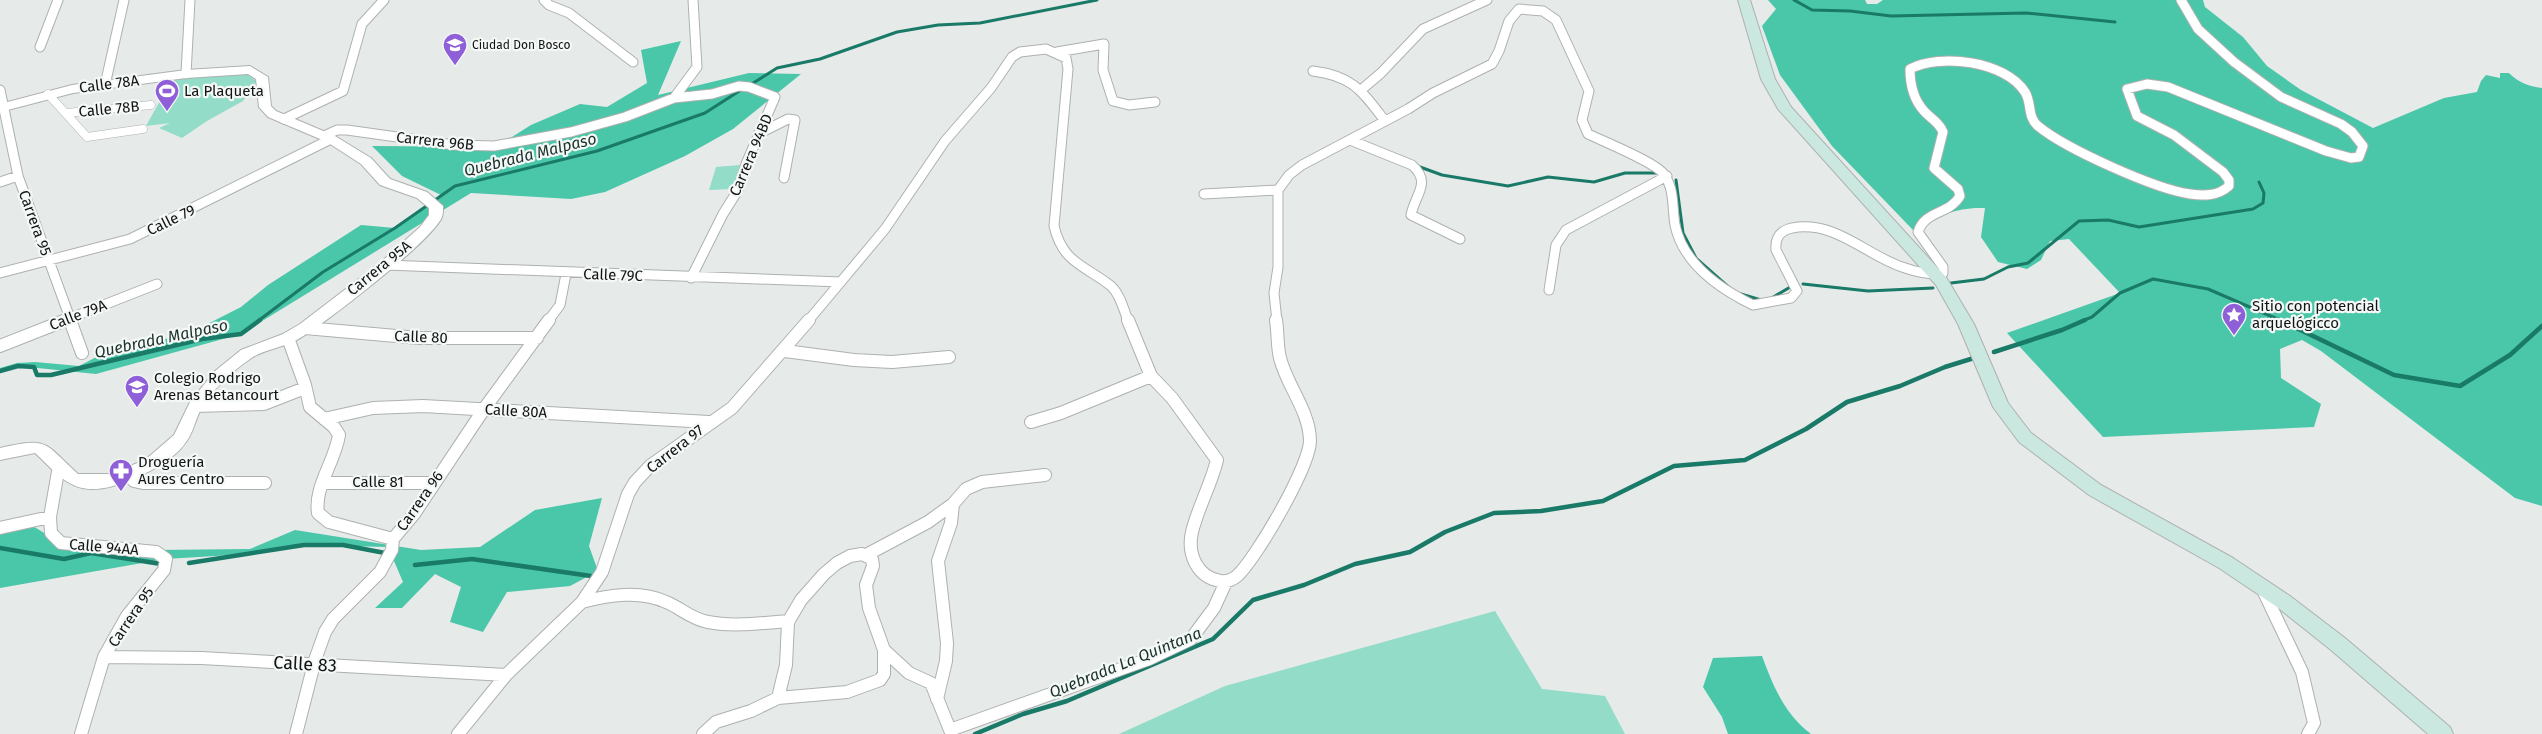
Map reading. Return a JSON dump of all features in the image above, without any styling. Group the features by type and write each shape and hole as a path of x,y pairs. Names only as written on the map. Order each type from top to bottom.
{"main road":[{"path":"1744,0 1768,79 1785,109 1936,275 1957,304 2004,414 2033,445 2079,480 2107,498 2187,540 2262,588 2352,653 2443,734"}],"street":[{"path":"40,47 47,27 56,13 58,0"},
{"path":"105,85 124,0"},
{"path":"186,74 190,0"},
{"path":"284,119 342,91 362,24 384,0"},
{"path":"544,0 549,5 569,13 634,62"},
{"path":"674,98 697,67 693,0"},
{"path":"1360,90 1381,73 1418,32 1458,11 1487,0"},
{"path":"884,650 909,673 931,683 948,729 952,729 1148,659 1191,639 1198,632 1214,608 1226,582 1237,576 1264,540 1299,478 1310,441 1306,418 1280,358 1274,293 1278,268 1278,190 1289,175 1302,165 1433,93 1492,64 1498,58 1510,20 1520,4 1545,12 1555,18 1567,48 1588,89 1589,97 1582,115 1584,127 1588,134 1659,169 1667,176 1677,232 1683,247 1723,288 1753,305 1766,305 1791,298 1797,290 1776,250 1775,243 1776,236 1782,231 1799,225 1820,227 1897,266 1912,271 1925,270 1936,275 1943,273 1943,267 1918,232 1920,222 1925,217 1951,208 1958,202 1960,196 1958,189 1934,168 1942,132 1941,126 1926,113 1916,98 1910,70 1916,64 1956,61 1972,63 2006,75 2024,92 2031,118 2046,132 2110,164 2185,193 2211,195 2226,191 2230,186 2229,180 2217,167 2174,135 2137,116 2127,93 2127,89 2135,84 2145,82 2168,87 2326,151 2351,158 2359,157 2363,146 2352,132 2332,119 2281,97 2243,70 2198,29 2181,0"},
{"name":"Carrera 97","path":"458,734 506,674 582,602 602,572 622,510 635,482 650,466 709,422 732,408 785,351 885,229 945,141 991,88 1012,57 1020,52 1035,48 1057,52 1085,46 1105,45 1103,70 1112,101 1129,105 1155,102"},
{"path":"1057,52 1066,58 1068,69 1054,226 1056,241 1064,254 1112,287 1117,294 1151,376 1172,398 1217,460 1212,481 1192,532 1191,550 1199,571 1209,579 1226,582"},
{"name":"Calle 78A","path":"3,108 48,94 105,85 186,74 250,70"},
{"name":"Carrera 95A","path":"128,475 150,464 170,449 186,428 195,406 220,375 232,364 246,354 288,338 304,328 386,265 426,230 436,216 432,203 422,195 385,182 366,160 328,137 272,114 265,107 262,76 250,70"},
{"path":"1313,71 1346,77 1360,90 1385,121"},
{"name":"Carrera 94BD","path":"674,98 712,94 739,86 749,87 772,95 775,98 758,134 738,190 722,214 691,278"},
{"name":"Carrera 95","path":"0,90 18,176 82,353"},
{"path":"48,94 87,137 143,129"},
{"name":"Carrera 96B","path":"328,137 337,130 346,130 454,145 494,146 571,132 625,117 674,98"},
{"name":"Calle 78B","path":"67,113 152,105"},
{"path":"758,134 788,119 795,120 784,178"},
{"name":"Calle 79","path":"0,273 130,239 328,137"},
{"path":"1350,140 1412,165 1419,170 1423,176 1423,183 1411,215 1460,239"},
{"path":"0,182 18,176"},
{"path":"1549,290 1556,245 1566,230 1667,176"},
{"path":"1204,194 1278,190"},
{"name":"Calle 79C","path":"386,265 566,274 841,282"},
{"name":"Carrera 96","path":"296,734 304,710 320,638 334,617 388,561 394,548 392,539 414,514 484,409 560,304 566,274"},
{"name":"Calle 79A","path":"0,346 157,284"},
{"name":"Calle 80","path":"304,328 420,338 537,338"},
{"path":"288,338 310,407 334,427 339,435 339,443 316,500 318,513 329,522 392,539"},
{"path":"785,351 854,360 892,362 950,357"},
{"path":"1031,422 1061,413 1151,376"},
{"path":"195,406 264,404 305,388"},
{"name":"Calle 80A","path":"324,419 349,411 395,406 484,409 709,422"},
{"path":"0,454 32,447 39,448 74,480 95,482 128,475 134,481 143,483 265,483"},
{"name":"Calle 94AA","path":"59,466 50,516 51,533 61,543 156,552 166,559"},
{"path":"778,698 788,645 789,621 801,599 831,567 846,558 868,554 928,522 953,504 966,489 982,482 1045,475"},
{"name":"Calle 81","path":"322,483 433,483"},
{"path":"937,699 946,661 947,643 938,561 952,523 953,504"},
{"path":"0,528 50,516"},
{"path":"703,734 716,722 750,711 778,698 846,692 880,680 884,674 884,650 869,608 866,585 873,566 872,559 868,554"},
{"name":"Carrera 95","path":"81,734 104,657 127,616 164,570 166,559"},
{"path":"2262,588 2302,672 2314,722 2308,734"},
{"path":"582,602 605,596 627,596 665,602 696,619 714,622 789,621"},
{"name":"Calle 83","path":"104,657 201,658 506,674"}],"green space":[{"path":"1768,0 1865,0 1867,4 1877,4 1883,0 2203,0 2205,7 2243,37 2267,66 2301,90 2373,128 2444,98 2477,92 2481,81 2486,75 2500,78 2500,73 2509,73 2524,84 2542,88 2542,506 2515,498 2321,351 2302,340 2280,349 2281,378 2321,404 2314,427 2103,437 2007,333 2120,293 2069,239 2050,241 2041,260 2027,269 1998,262 1981,237 1985,208 1965,209 1948,213 1914,231 1832,146 1780,75 1762,26 1776,9"},
{"path":"681,41 658,95 749,73 801,74 733,129 685,156 605,192 571,199 471,193 241,334 96,374 18,366 0,371 0,368 17,363 35,362 79,366 112,349 186,335 241,307 268,285 361,225 395,228 441,195 402,176 372,146 496,147 531,125 580,104 607,107 647,83 641,50"},
{"path":"225,74 251,75 256,82 243,101 207,121 182,138 159,128 170,123 146,126 172,79"},
{"path":"740,165 733,189 709,190 716,167"},
{"path":"602,498 589,546 598,571 570,586 507,592 483,632 450,622 461,587 435,574 402,608 375,608 403,582 388,547 304,545 249,554 165,559 0,588 0,530 28,523 62,544 157,550 250,549 295,530 421,550 480,547 535,510"},
{"path":"1495,611 1542,689 1605,696 1625,734 1119,734 1225,686"},
{"path":"1762,656 1775,689 1787,709 1811,734 1728,734 1722,717 1703,687 1713,658"}],"waterway":[{"name":"Quebrada Malpaso","path":"750,85 777,68 820,59 897,32 938,25 980,23 1097,0"},
{"path":"1794,0 1812,10 1850,11 1891,16 2026,13 2115,22"},
{"name":"Quebrada Malpaso","path":"258,321 323,272 395,228 455,186 597,151 705,113 744,88"},
{"path":"1420,167 1442,175 1508,186 1548,177 1594,182 1625,173 1660,173"},
{"path":"1676,180 1683,233 1696,258 1731,289"},
{"path":"1951,283 1984,279 2008,267 2028,263 2079,221 2108,220 2139,227 2253,209 2263,203 2264,193 2259,182"},
{"name":"Quebrada La Quintana","path":"2082,321 2092,317 2120,293 2153,279 2208,289 2282,321"},
{"path":"1803,284 1868,291 1933,288"},
{"path":"1770,299 1792,286"},
{"path":"1741,294 1761,300"},
{"name":"Quebrada Malpaso","path":"0,371 18,366 34,367 37,375 51,375 202,339 241,334 260,320"},
{"name":"Quebrada La Quintana","path":"1994,352 2062,330 2085,320"},
{"name":"Quebrada La Quintana","path":"2280,320 2394,375 2460,386 2510,355 2542,326"},
{"name":"Quebrada La Quintana","path":"975,734 1023,714 1067,701 1213,639 1253,600 1304,585 1355,564 1410,552 1445,532 1494,513 1541,511 1603,501 1674,466 1745,460 1806,429 1847,402 1900,386 1945,367 1974,358"},
{"path":"189,563 304,545 343,545 385,553"},
{"path":"0,548 64,559 91,553 161,564"},
{"path":"415,565 472,559 591,576"}],"place":[{"name":"Ciudad Don Bosco","path":"455,66"},
{"name":"La Plaqueta","path":"167,112"},
{"name":"Sitio con potencial arquelógicco","path":"2234,336"},
{"name":"Colegio Rodrigo Arenas Betancourt","path":"137,408"},
{"name":"Droguería Aures Centro","path":"121,492"}]}
